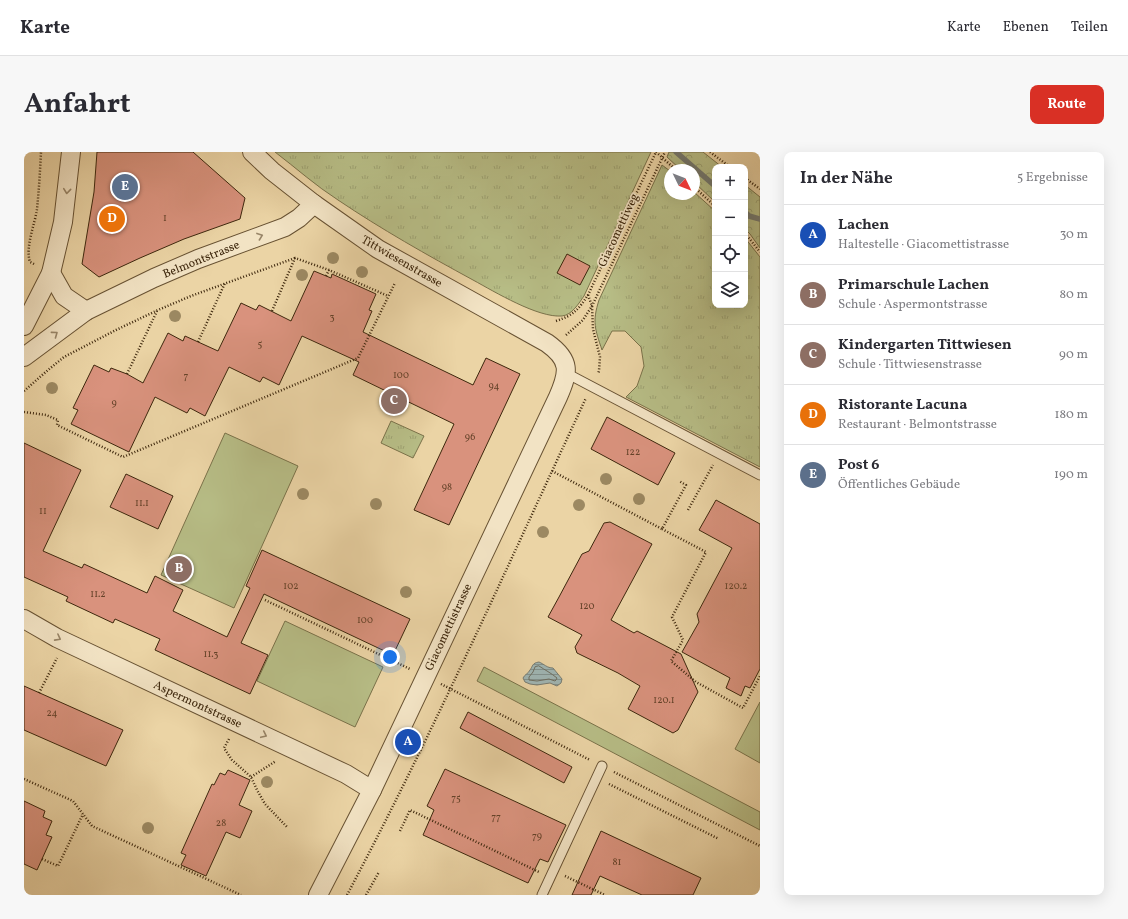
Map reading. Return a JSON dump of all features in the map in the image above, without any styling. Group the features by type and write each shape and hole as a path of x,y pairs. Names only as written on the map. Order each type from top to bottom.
{"street":[{"path":"24,326 63,222 71,152"},
{"name":"Tittwiesenstrasse","path":"252,152 272,171 314,204 378,249 547,343 557,350 564,364"},
{"name":"Belmontstrasse","path":"24,357 86,311 198,259 285,226 299,218 314,204"},
{"path":"44,270 64,296 86,311"},
{"name":"Giacomettistrasse","path":"318,895 372,790 558,397 563,384 564,364"},
{"name":"Aspermontstrasse","path":"24,619 66,642 346,774 372,790"}],"lane":[{"path":"564,364 592,387 760,475"},
{"path":"542,895 602,766"}],"path":[{"path":"41,152 37,209 29,250 30,262 44,270"},
{"path":"656,152 669,164"},
{"name":"Giacomettiweg","path":"556,321 567,317 578,310 588,296 656,152"},
{"name":"Giacomettiweg","path":"547,343 567,334 584,320 665,152"},
{"path":"710,152 726,164"},
{"path":"748,180 760,189"},
{"path":"700,192 712,203"},
{"path":"747,236 760,252"},
{"path":"272,312 294,258"},
{"path":"24,391 64,357 158,310 225,283 294,258 329,270 388,296"},
{"path":"326,276 329,270"},
{"path":"198,342 225,283"},
{"path":"24,412 58,420 57,425 123,457 358,358 395,283"},
{"path":"347,895 385,823 440,709 599,371 600,357 593,329 592,306 588,296"},
{"path":"127,374 158,310"},
{"path":"688,510 719,453"},
{"path":"552,471 706,552 672,617 683,640 671,661 696,682 743,708 760,676"},
{"path":"662,529 686,485 679,481"},
{"path":"265,600 425,676"},
{"path":"38,693 66,642"},
{"path":"237,723 224,748 232,760 251,777 265,804 288,828"},
{"path":"251,777 277,760 285,745"},
{"path":"597,777 719,839"},
{"path":"24,779 73,801 92,826 241,895"},
{"path":"400,831 410,810 552,874 605,895"},
{"path":"42,859 58,866 83,814"},
{"path":"366,895 379,872"}],"green space":[{"path":"275,152 651,152 584,296 572,311 566,315 552,316 529,309 421,251 330,195"},
{"path":"669,152 703,152 718,164 712,164 712,199 700,188 700,164 675,164 667,157"},
{"path":"662,165 664,166 664,200 700,200 700,197 712,208 712,308 748,308 748,242 760,257 760,467 626,397 637,386 644,366 641,347 625,331 612,331 602,350 595,325 599,300"},
{"path":"748,187 760,197 760,248 748,232"},
{"path":"391,421 424,436 413,458 381,443"},
{"path":"225,433 298,466 234,608 161,575"},
{"path":"285,621 383,667 355,727 257,681"},
{"path":"484,667 760,812 760,830 477,681"},
{"path":"760,702 760,763 735,749"}],"water":[{"path":"539,662 547,667 553,668 562,679 561,683 557,686 550,683 537,685 525,682 523,678 534,664"}],"building":[{"path":"97,152 193,152 245,198 240,219 184,239 99,277 82,264 94,192"},
{"path":"567,254 590,266 580,285 557,273"},
{"path":"314,271 331,278 332,274 376,294 369,310 372,311 363,332 473,385 486,358 520,374 449,525 414,510 454,424 353,375 359,362 302,336 279,385 263,377 260,382 229,367 205,416 190,408 187,413 155,397 129,452 71,424 78,410 73,408 94,365 109,372 111,368 127,374 143,383 168,333 183,341 185,336 218,351 241,303 256,310 259,305 291,321"},
{"path":"607,417 675,453 658,485 591,449"},
{"path":"24,443 81,470 43,551 82,568 84,564 147,593 155,576 183,590 173,611 227,637 250,588 246,586 262,550 410,619 393,655 264,594 241,643 268,655 250,694 155,650 160,639 115,619 113,623 66,601 68,597 24,577"},
{"path":"126,474 173,496 158,529 110,507"},
{"path":"716,500 760,524 760,669 750,688 745,686 741,696 726,688 730,678 682,652 699,622 697,614 732,548 699,530"},
{"path":"610,522 652,544 611,620 634,633 637,631 681,654 698,692 678,730 673,733 628,709 640,686 618,673 577,653 575,647 582,635 548,617 582,554 589,551 604,523"},
{"path":"24,686 123,730 106,766 24,730"},
{"path":"468,712 572,767 564,783 460,728"},
{"path":"445,769 566,825 548,862 540,859 528,883 423,835 434,810 427,806"},
{"path":"228,770 250,780 239,805 252,811 240,838 226,832 206,876 181,865 186,855 181,853 212,784 214,785 220,773 225,775"},
{"path":"24,801 45,811 43,817 52,821 46,835 52,837 37,870 24,864"},
{"path":"601,831 701,878 693,895 642,895 600,876 591,895 572,895"}],"waterway":[{"path":"676,152 712,183"},
{"path":"748,215 760,219"}],"place":[{"name":"Post 6","path":"125,187"},
{"name":"Ristorante Lacuna","path":"112,219"},
{"name":"Kindergarten Tittwiesen","path":"394,401"},
{"name":"Primarschule Lachen","path":"179,569"},
{"name":"Lachen","path":"408,742"}]}
